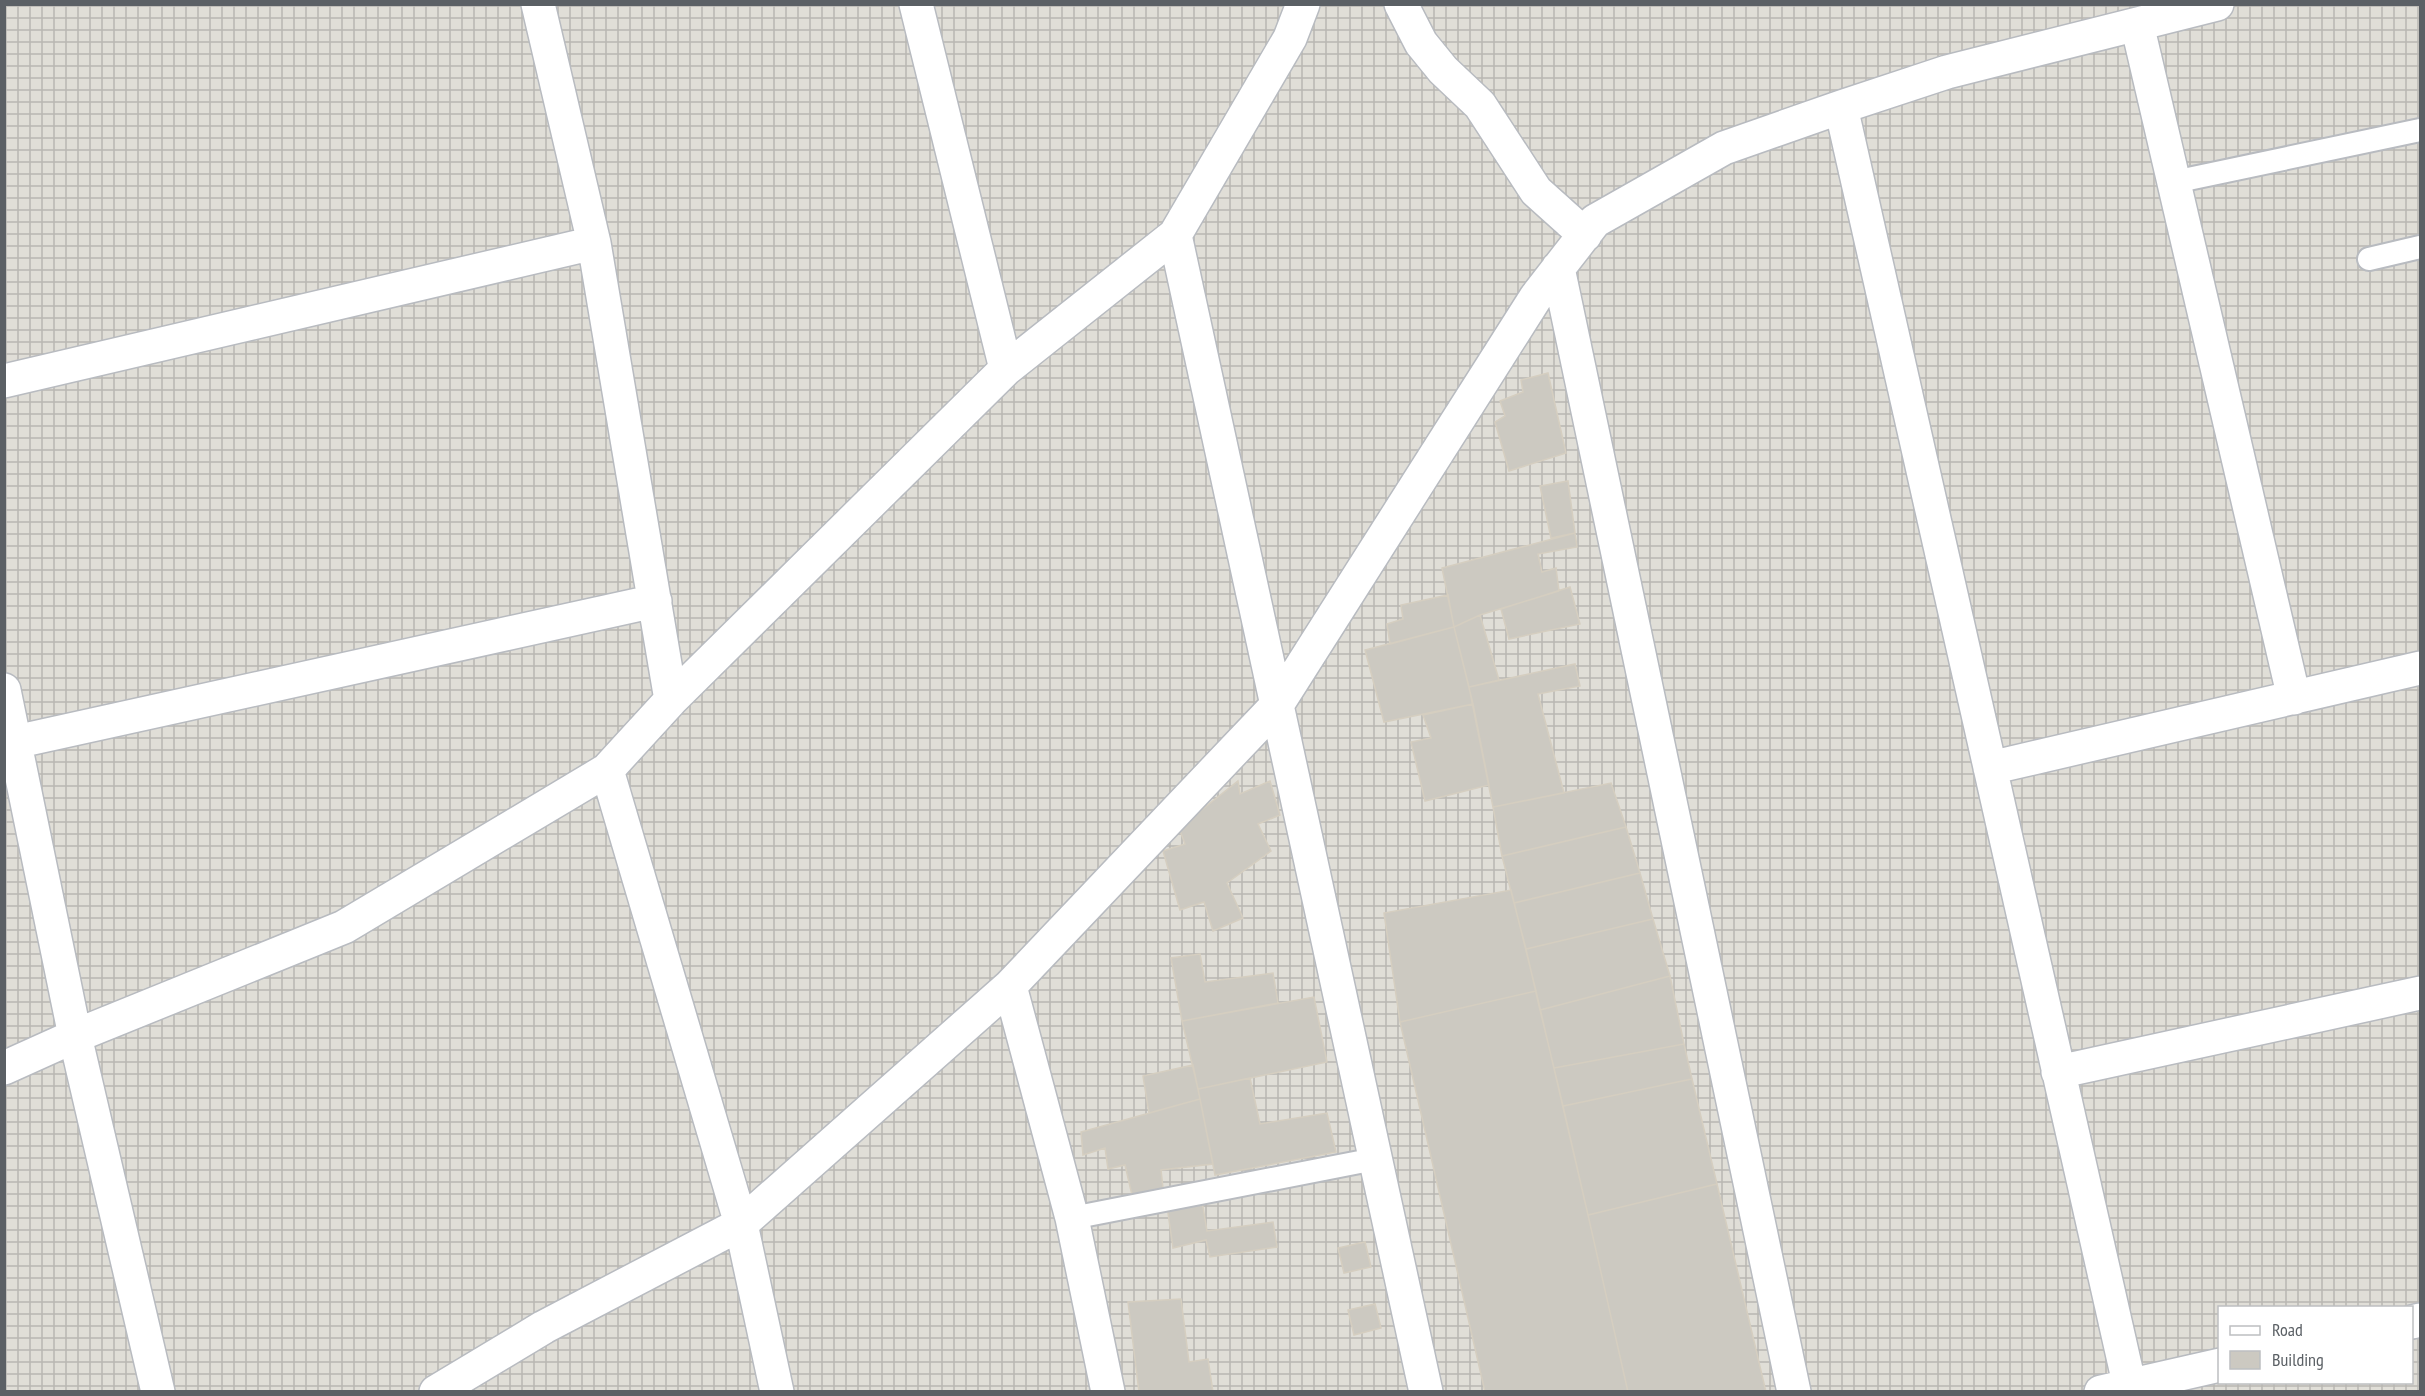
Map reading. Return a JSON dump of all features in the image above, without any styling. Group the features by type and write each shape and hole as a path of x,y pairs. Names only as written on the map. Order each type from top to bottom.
{"street":[{"path":"538,4 594,243 671,700"},
{"path":"916,4 1006,369"},
{"path":"4,1068 75,1036 344,927 608,770 671,700 1006,369 1175,235 1290,38 1303,4"},
{"path":"1401,4 1421,43 1443,70 1480,105 1536,191 1585,235"},
{"path":"436,1392 544,1327 741,1224 1010,986 1277,705 1536,297 1594,221 1724,148 1841,107 1947,72 2217,4"},
{"path":"2137,24 2294,698"},
{"path":"1841,107 2058,1072 2120,1389 2218,1365"},
{"path":"1175,235 1426,1392"},
{"path":"4,381 594,243"},
{"path":"1558,268 1794,1392"},
{"path":"15,742 655,601"},
{"path":"1990,768 2421,668"},
{"path":"4,690 75,1036 159,1392"},
{"path":"608,770 741,1224 777,1392"},
{"path":"1010,986 1072,1218 1108,1392"},
{"path":"2058,1072 2421,993"}],"lane":[{"path":"2174,182 2421,130"},
{"path":"2369,259 2421,247"},
{"path":"1072,1218 1375,1159"}],"shaded area":[{"path":"5,5 2420,5 2420,1391 5,1392"}],"building":[{"path":"1548,373 1566,453 1509,471 1495,422 1505,416 1500,401 1523,392 1521,380"},
{"path":"1568,481 1575,533 1551,538 1540,486"},
{"path":"1575,533 1577,547 1538,554 1542,572 1556,568 1559,591 1480,615 1454,627 1442,568"},
{"path":"1570,587 1580,624 1509,639 1501,609"},
{"path":"1448,595 1454,627 1390,644 1387,624 1403,619 1401,605"},
{"path":"1480,615 1499,680 1469,687 1454,627"},
{"path":"1454,627 1473,704 1384,722 1365,650"},
{"path":"1575,664 1580,686 1538,694 1564,793 1493,807 1469,687"},
{"path":"1473,704 1489,785 1425,801 1411,742 1431,738 1423,715"},
{"path":"1238,781 1240,794 1270,781 1280,815 1258,824 1271,851 1227,883 1243,918 1213,931 1204,902 1180,910 1163,851 1185,844 1179,828"},
{"path":"1611,783 1626,827 1502,856 1493,807"},
{"path":"1626,827 1640,873 1514,903 1502,856"},
{"path":"1640,873 1653,919 1526,949 1514,903"},
{"path":"1511,890 1536,991 1400,1022 1384,913"},
{"path":"1653,919 1670,976 1540,1010 1526,949"},
{"path":"1200,954 1205,982 1273,973 1278,1003 1182,1021 1171,958"},
{"path":"1670,976 1684,1044 1554,1068 1540,1010"},
{"path":"1536,991 1628,1392 1485,1392 1400,1022"},
{"path":"1314,997 1327,1062 1198,1089 1182,1021"},
{"path":"1684,1044 1692,1079 1563,1106 1554,1068"},
{"path":"1193,1065 1200,1099 1149,1113 1143,1076"},
{"path":"1250,1078 1260,1124 1327,1113 1336,1152 1215,1175 1198,1089"},
{"path":"1692,1079 1717,1184 1588,1215 1563,1106"},
{"path":"1200,1099 1213,1164 1161,1170 1163,1188 1132,1195 1125,1165 1108,1169 1105,1148 1083,1155 1081,1132"},
{"path":"1717,1184 1766,1392 1628,1392 1588,1215"},
{"path":"1202,1201 1207,1231 1273,1222 1277,1247 1210,1257 1206,1240 1173,1248 1167,1206"},
{"path":"1365,1242 1371,1267 1344,1273 1338,1248"},
{"path":"1181,1299 1189,1362 1208,1359 1213,1392 1139,1392 1128,1302"},
{"path":"1375,1304 1381,1328 1354,1335 1348,1310"}]}
